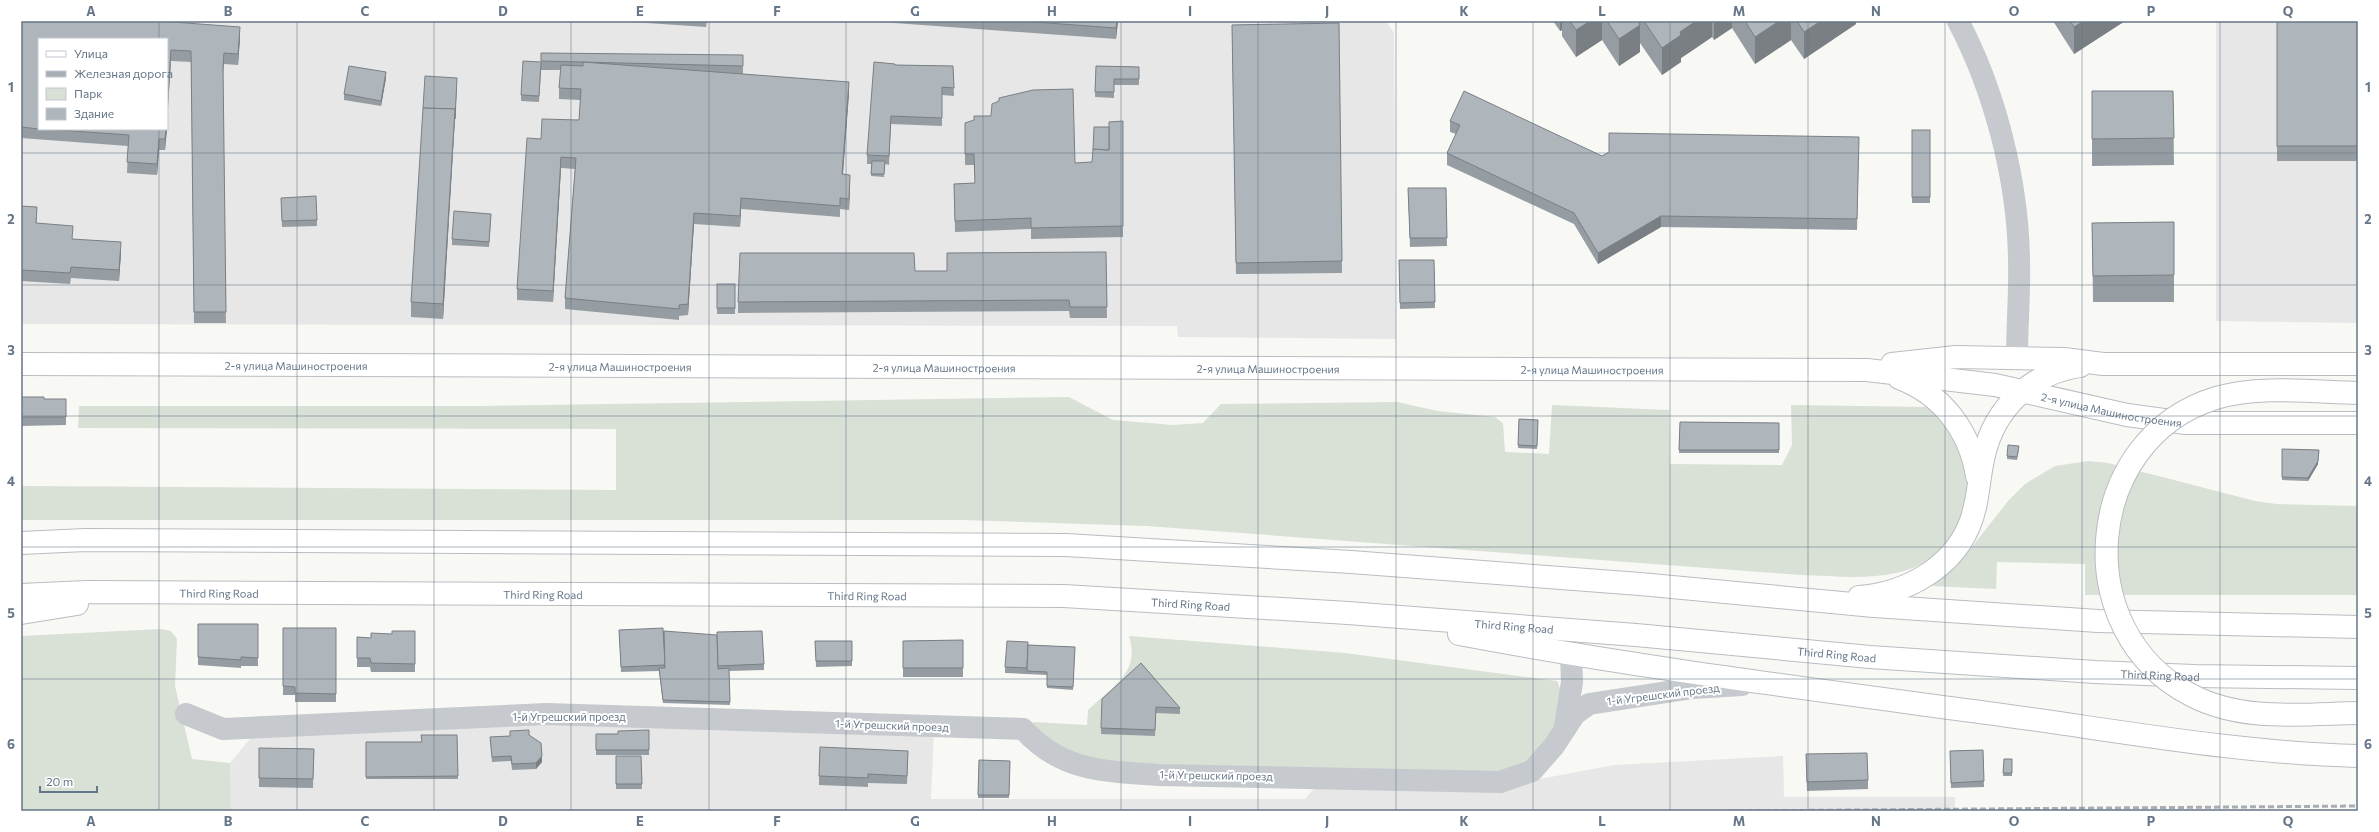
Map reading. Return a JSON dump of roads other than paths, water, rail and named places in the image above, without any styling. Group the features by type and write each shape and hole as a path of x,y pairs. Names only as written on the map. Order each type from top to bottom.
{"main road":[{"name":"2-я улица Машиностроения","path":"1867,370 1891,364 1956,356 2064,359 2103,364 2358,364"},
{"name":"2-я улица Машиностроения","path":"21,364 1867,370 2022,390 2128,415 2186,423 2358,423"},
{"path":"1800,599 1869,596 1904,588 1938,567 1961,541 1969,527 1978,491 1983,456 1988,440 1998,421 2022,390 2035,381 2070,368 2103,364"},
{"path":"2070,368 2062,382 2062,393 2073,402"},
{"path":"1867,370 1910,382 1933,397 1947,410 1958,424 1974,457 1978,491"},
{"path":"2358,393 2241,393 2216,398 2175,419 2143,449 2118,490 2110,515 2106,561 2109,585 2115,606 2136,647 2150,665 2168,681 2190,695 2210,704 2232,710 2258,714 2358,713"},
{"path":"21,539 1066,545 1343,562 1640,584 1800,599 2098,621 2358,628"},
{"path":"21,544 85,540"},
{"name":"Third Ring Road","path":"21,595 87,592 180,592 1050,596 1348,614 1958,663 2194,676 2358,678"},
{"path":"21,613 117,598 180,592"},
{"path":"1348,614 1571,655 1770,683 2225,745 2318,755 2358,756"}],"street":[{"path":"1958,21 1987,88 2002,136 2014,202 2019,259 2017,357"},
{"name":"1-й Угрешский проезд","path":"1565,727 1572,682 1571,655"},
{"name":"1-й Угрешский проезд","path":"186,714 223,729 546,714 1023,729 1034,742 1067,762 1085,768 1108,771 1158,775 1500,782 1532,771 1554,746 1565,727 1575,714 1589,704 1693,688 1770,683"}],"railway":[{"path":"1728,811 2358,806"}]}
